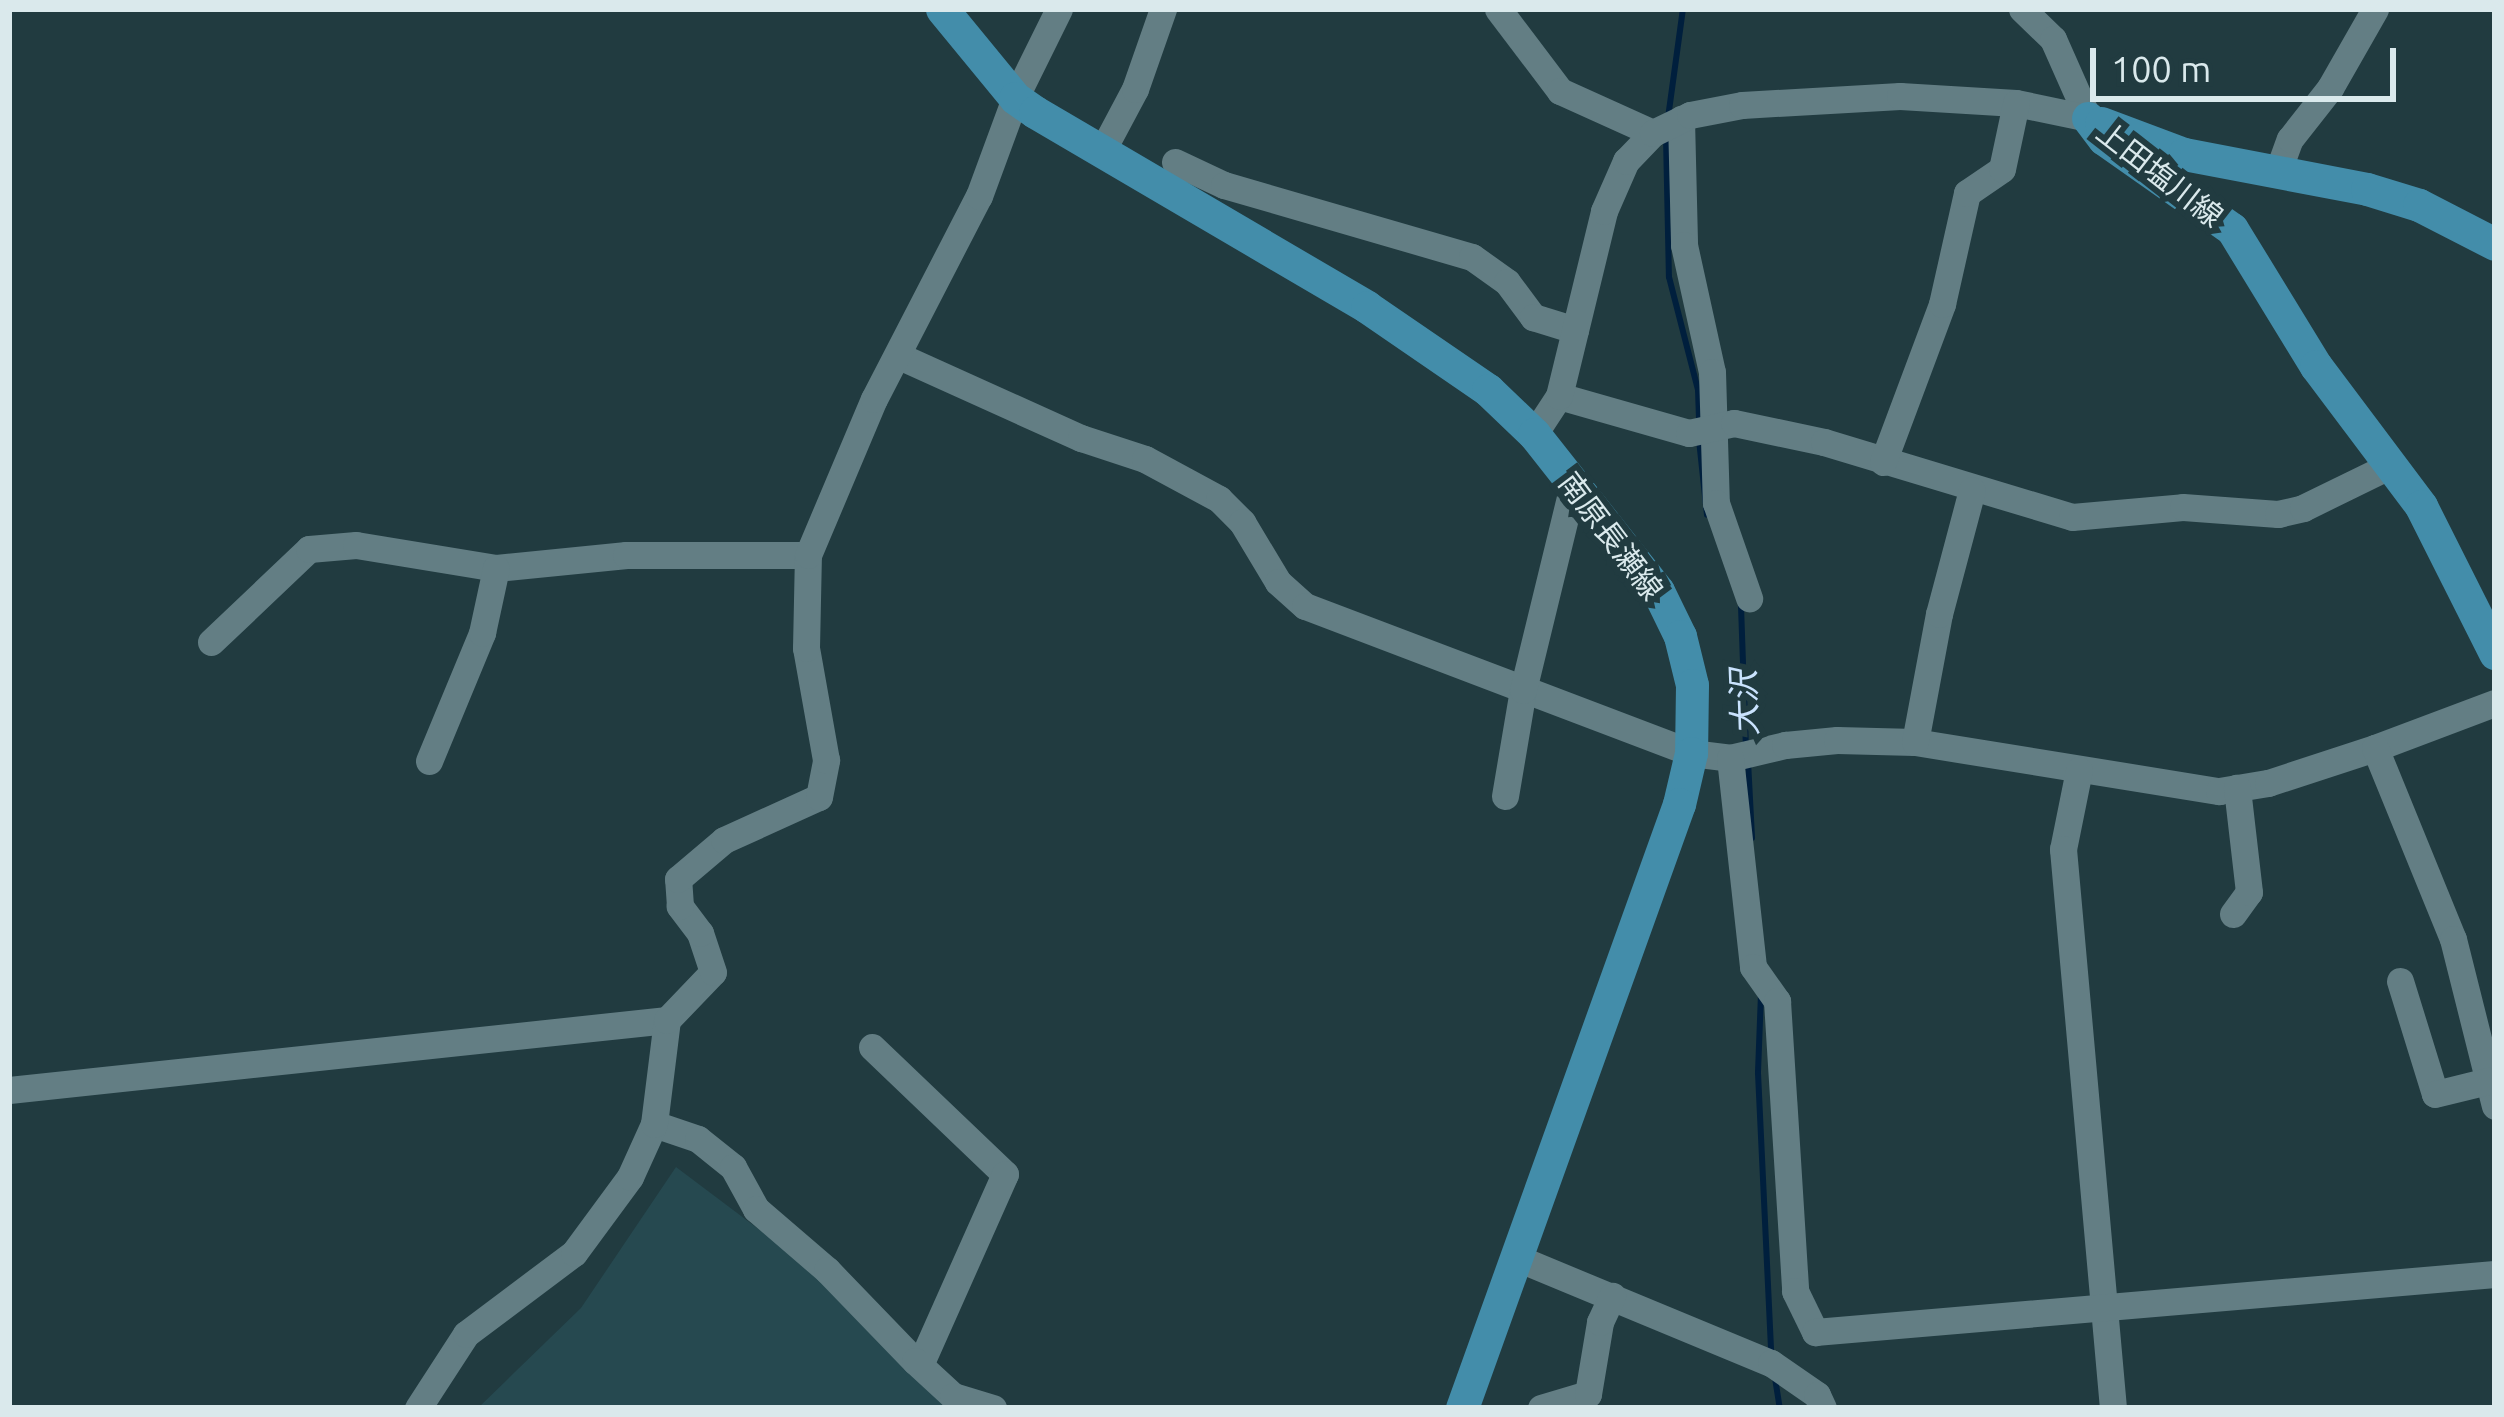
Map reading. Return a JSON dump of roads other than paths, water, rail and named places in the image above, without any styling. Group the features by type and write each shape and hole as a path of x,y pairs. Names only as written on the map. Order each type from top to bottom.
{"main road":[{"name":"南原長瀬線","path":"942,9 1015,98 1101,154 1367,307 1488,390 1534,434 1658,591 1680,636 1692,686 1691,753 1666,844 1462,1408"},
{"name":"上田塩川線","path":"2088,118 2184,154 2367,189 2419,205 2495,244"},
{"name":"上田塩川線","path":"2088,118 2104,139 2231,230 2267,294 2387,467 2421,506 2495,653"}],"street":[{"path":"418,1408 466,1334 574,1253 630,1178 654,1124 667,1020 713,972 700,933 680,906 678,879 724,840 819,797 826,760 806,648 808,555 874,399 979,196 1015,98 1059,9"},
{"path":"1101,154 1136,89 1163,9"},
{"path":"2277,174 2290,139 2330,88 2375,9"},
{"path":"1504,11 1559,91 1653,133"},
{"path":"2030,11 2053,39 2088,118"},
{"path":"1534,434 1559,396 1604,211 1626,161 1653,133 1681,119 1742,105 1900,95 2016,103 2088,118"},
{"path":"1883,462 1942,304 1967,193 2002,169 2016,103"},
{"path":"1681,119 1684,245 1712,372 1716,503 1749,598"},
{"path":"1175,162 1224,184 1472,257 1507,281 1533,317 1575,329"},
{"path":"899,356 1082,438 1145,459 1219,500 1242,522 1279,582 1305,606 1691,753 1730,758 1802,743 1915,742 2219,791 2375,748 2495,703"},
{"path":"1559,396 1689,433 1734,423 2072,517 2183,507 2278,514 2303,508 2387,467"},
{"path":"1504,796 1523,690 1573,485"},
{"path":"1915,742 1972,490"},
{"path":"211,642 309,549 356,545 496,568 626,555 808,555"},
{"path":"429,761 482,633 496,568"},
{"path":"2375,748 2453,939 2492,1094 2435,1094 2400,981"},
{"path":"1730,758 1753,967 1777,1001 1795,1291 1815,1332"},
{"path":"2079,770 2063,849 2113,1408"},
{"path":"2233,914 2249,892 2237,788"},
{"path":"9,1090 667,1020"},
{"path":"872,1047 1005,1174 920,1365"},
{"path":"654,1124 698,1139 733,1167 756,1208 827,1270 953,1396 993,1408"},
{"path":"1517,1258 1771,1363 1817,1395 1822,1408"},
{"path":"1815,1332 2495,1274"},
{"path":"1541,1408 1588,1394 1600,1322 1612,1297"},
{"path":"1793,1378 1815,1332"}],"waterway":[{"name":"大沢","path":"1668,118 1683,9"},
{"name":"大沢","path":"1666,137 1669,277 1698,390 1699,420"},
{"name":"大沢","path":"1699,440 1707,515"},
{"name":"大沢","path":"1741,606 1746,748"},
{"name":"大沢","path":"1748,761 1752,838"},
{"name":"大沢","path":"1761,994 1758,1073 1771,1353"},
{"name":"大沢","path":"1775,1378 1780,1408"}]}
